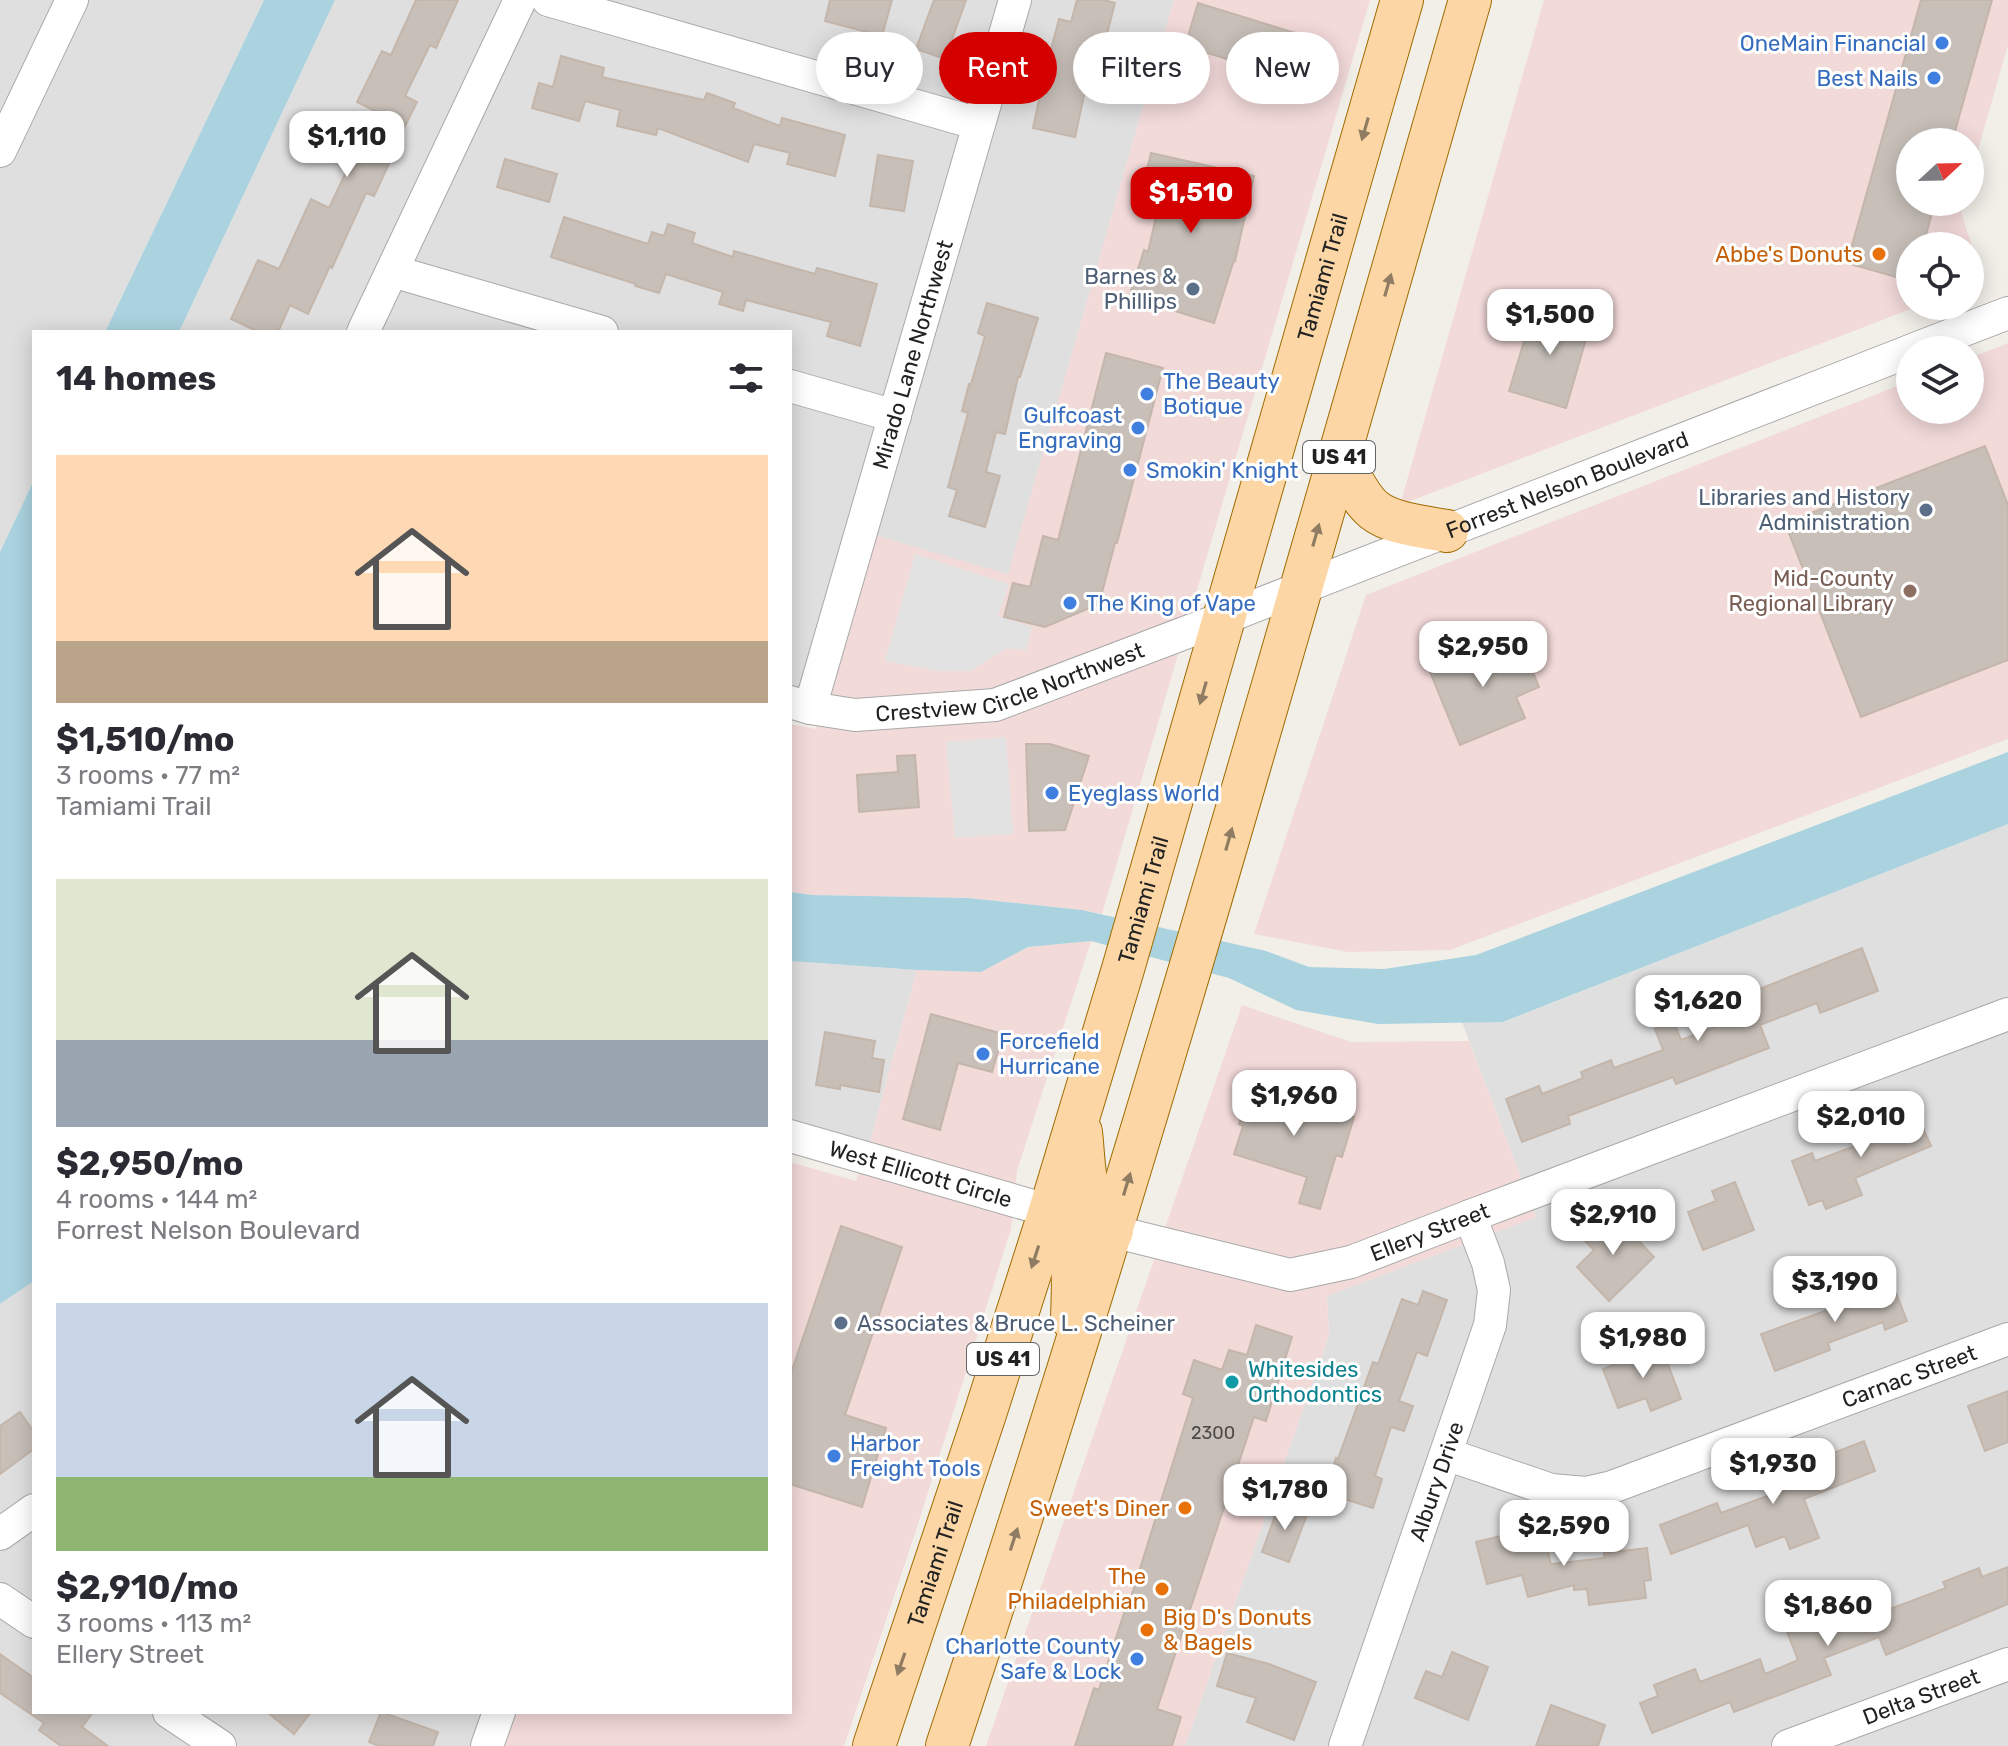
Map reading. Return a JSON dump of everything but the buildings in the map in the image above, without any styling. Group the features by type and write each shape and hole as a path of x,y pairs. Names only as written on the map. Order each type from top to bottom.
{"main road":[{"name":"Tamiami Trail","path":"874,1746 1050,1211 1145,895 1402,0"},
{"path":"1435,122 1453,0"},
{"name":"US 41","path":"947,1746 1112,1231 1208,914 1470,0"},
{"path":"1339,456 1357,489 1374,510 1398,521 1447,531"},
{"path":"1079,1115 1088,1191 1102,1224 1112,1231"},
{"path":"1050,1211 1062,1227 1070,1246 1073,1271 1071,1360"}],"street":[{"path":"0,151 72,0"},
{"path":"364,330 520,0"},
{"path":"548,0 979,124"},
{"name":"Mirado Lane Northwest","path":"800,705 895,416 1015,0"},
{"path":"392,271 595,330"},
{"name":"Forrest Nelson Boulevard","path":"1948,336 2008,313"},
{"name":"Forrest Nelson Boulevard","path":"1224,618 1896,356"},
{"path":"792,387 895,416"},
{"name":"Crestview Circle Northwest","path":"800,705 855,715 995,705 1224,618"},
{"name":"Ellery Street","path":"1112,1231 1290,1275 1351,1262 2008,1014"},
{"name":"West Ellicott Circle","path":"792,1137 1050,1211"},
{"name":"Albury Drive","path":"1350,1745 1490,1325 1494,1290 1488,1263 1470,1216"},
{"name":"Carnac Street","path":"1446,1454 1551,1490 1586,1493 1612,1487 2008,1339"},
{"path":"0,1534 32,1511"},
{"path":"0,1599 32,1621"},
{"name":"Delta Street","path":"1788,1746 2008,1664"},
{"path":"172,1714 220,1746"},
{"path":"487,1746 498,1714"}],"shaded area":[{"path":"0,0 264,0 106,330 32,330 32,484 0,552"},
{"path":"335,0 1174,0 1165,32 1073,32 1073,104 1144,104 1008,575 850,528 802,693 792,690 792,330 180,330"},
{"path":"1174,0 1370,0 1102,914 968,898 792,892 792,724 816,729 877,536 1008,574 1144,104 1210,104 1210,32 1165,32"},
{"path":"1544,0 2008,0 2008,45 1984,129 1896,128 1896,216 1962,216 1967,232 1896,232 1896,315 1400,505"},
{"path":"2008,343 2008,739 1450,950 1348,952 1254,934 1366,595 1896,387 1896,424 1984,424 1984,352"},
{"path":"915,554 1009,584 998,616 1032,627 1026,650 1007,648 970,671 938,671 885,661"},
{"path":"1006,737 1013,834 955,838 946,742"},
{"path":"2008,824 2008,1746 1185,1746 1329,1335 1327,1296 1536,1217 1462,1022 1504,1022"},
{"path":"1091,941 1017,1171 1011,1229 844,1746 505,1746 515,1714 792,1714 792,1163 856,1181 868,1149 917,970 981,972 1028,947"},
{"path":"792,961 917,970 868,1149 792,1125"},
{"path":"1242,1005 1351,1042 1469,1041 1536,1217 1327,1296 1329,1335 1185,1746 986,1746"},
{"path":"32,1282 32,1714 487,1714 476,1746 0,1746 0,1304"}],"water":[{"path":"264,0 335,0 180,330 106,330"},
{"path":"32,484 32,1282 0,1304 0,552"},
{"path":"2008,752 2008,824 1503,1022 1378,1024 1296,1010 1229,978 1091,941 1028,947 981,972 792,961 792,892 968,898 1082,910 1266,951 1309,967 1384,969 1476,955"}],"place":[{"name":"OneMain Financial","path":"1942,43"},
{"name":"Best Nails","path":"1934,78"},
{"name":"Abbe's Donuts","path":"1879,254"},
{"name":"Barnes & Phillips","path":"1193,289"},
{"name":"The Beauty Botique","path":"1147,394"},
{"name":"Gulfcoast Engraving","path":"1138,428"},
{"name":"Smokin' Knight","path":"1130,470"},
{"name":"Libraries and History Administration","path":"1926,510"},
{"name":"Mid-County Regional Library","path":"1910,591"},
{"name":"The King of Vape","path":"1070,603"},
{"name":"Eyeglass World","path":"1052,793"},
{"name":"Forcefield Hurricane","path":"983,1054"},
{"name":"Associates & Bruce L. Scheiner","path":"841,1323"},
{"name":"Whitesides Orthodontics","path":"1232,1382"},
{"name":"Harbor Freight Tools","path":"834,1456"},
{"name":"Sweet's Diner","path":"1185,1508"},
{"name":"The Philadelphian","path":"1162,1589"},
{"name":"Big D's Donuts & Bagels","path":"1147,1630"},
{"name":"Charlotte County Safe & Lock","path":"1137,1659"}]}
